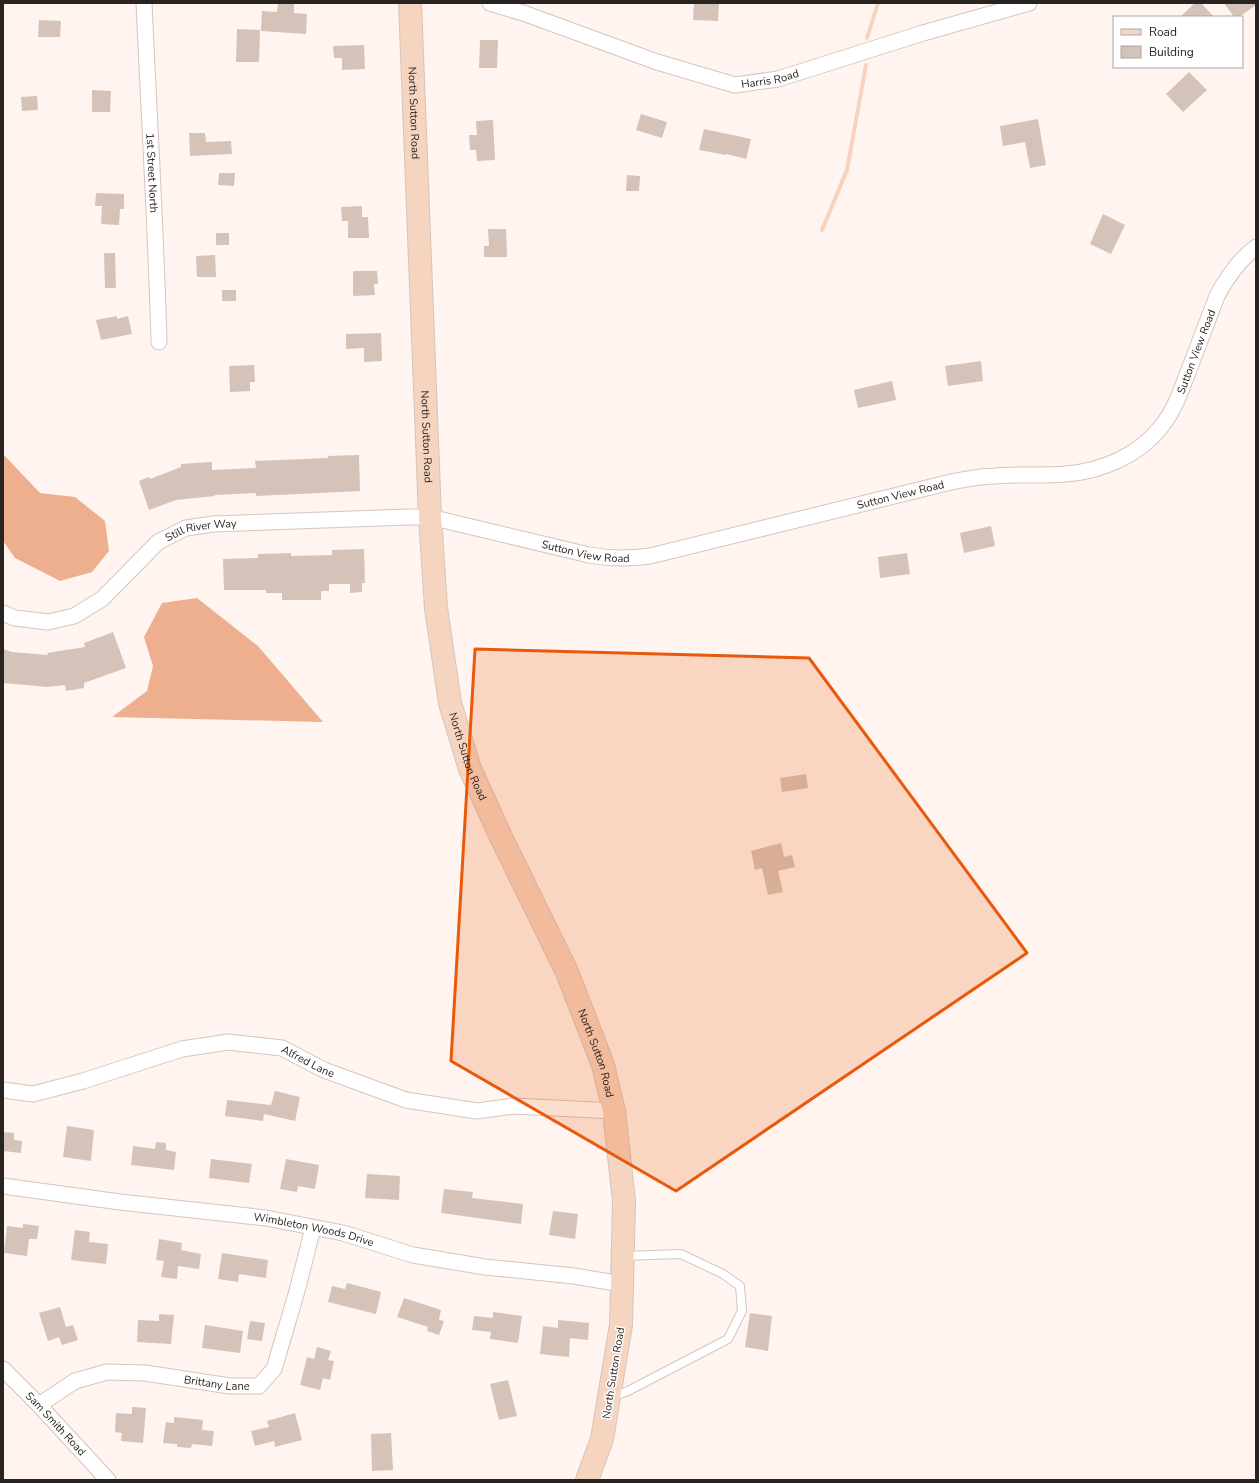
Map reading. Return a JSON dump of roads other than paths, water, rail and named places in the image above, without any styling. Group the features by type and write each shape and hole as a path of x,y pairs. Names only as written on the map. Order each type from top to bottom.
{"main road":[{"name":"North Sutton Road","path":"410,3 430,517 436,608 450,703 470,769 500,835 567,972 603,1065 614,1111 624,1201 621,1325 602,1439 587,1480"}],"street":[{"name":"1st Street North","path":"144,3 156,234 159,342"},
{"name":"Harris Road","path":"490,3 526,14 657,62 735,85 778,79 923,33 1029,3"},
{"name":"Sutton View Road","path":"430,517 589,555 610,559 629,559 650,556 978,477 1064,474 1100,468 1117,462 1133,452 1161,428 1181,392 1217,296 1224,282 1235,267 1256,247"},
{"name":"Still River Way","path":"3,613 15,618 48,622 74,616 102,599 158,542 186,528 213,524 430,517"},
{"name":"Alfred Lane","path":"3,1090 32,1094 83,1081 182,1049 228,1042 282,1048 324,1070 406,1100 477,1111 514,1106 614,1111"},
{"name":"Wimbleton Woods Drive","path":"3,1186 120,1202 266,1218 343,1233 413,1256 574,1276 622,1284"},
{"name":"Brittany Lane","path":"39,1405 75,1381 107,1372 145,1373 230,1386 259,1386 274,1369 297,1291 313,1228"},
{"name":"Sam Smith Road","path":"3,1369 39,1405 108,1480"}],"lane":[{"path":"609,1398 628,1391 728,1339 742,1311 740,1286 723,1274 681,1254 623,1256"}],"waterway":[{"path":"867,38 878,3"},
{"path":"822,230 847,170 866,65"}]}
